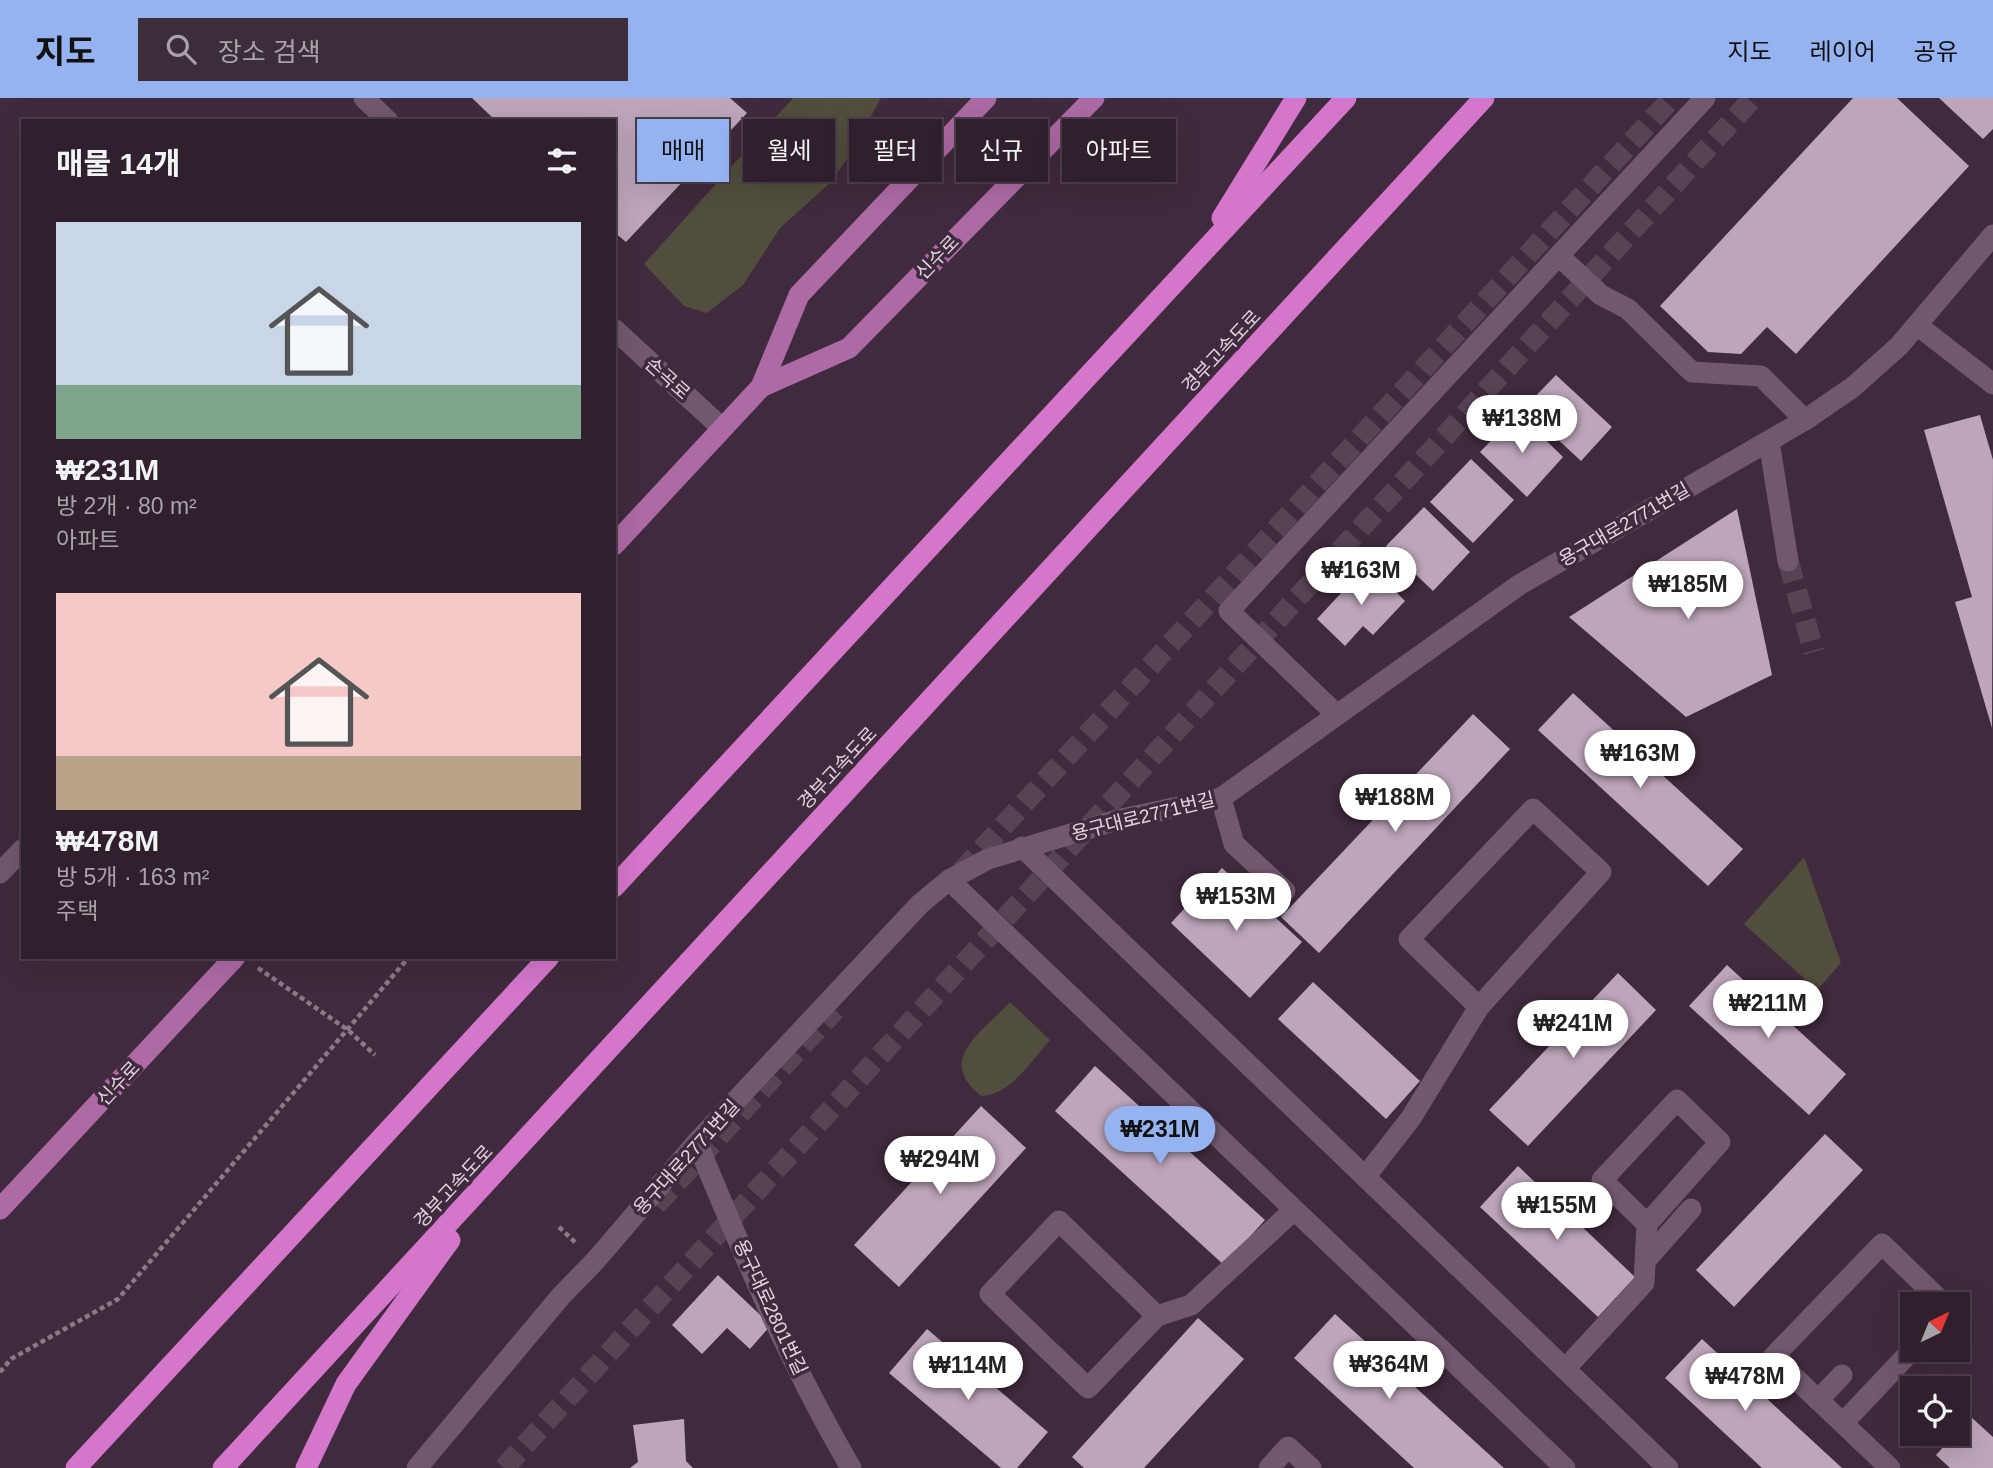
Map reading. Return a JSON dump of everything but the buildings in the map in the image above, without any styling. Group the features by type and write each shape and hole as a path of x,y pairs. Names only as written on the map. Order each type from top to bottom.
{"highway":[{"path":"1196,260 1296,98"},
{"path":"616,885 1346,98"},
{"name":"경부고속도로","path":"223,1468 1483,98"},
{"path":"76,1468 547,959"},
{"path":"306,1468 346,1384 504,1164"}],"main road":[{"name":"신수로","path":"616,543 761,387 799,295 986,98"},
{"name":"신수로","path":"761,387 849,348 1094,98"},
{"name":"신수로","path":"0,1209 244,961"}],"street":[{"path":"364,98 386,119"},
{"path":"1337,715 1229,611 1705,98"},
{"name":"용구대로2771번길","path":"417,1468 561,1296 697,1142 920,904 949,880 988,859 1022,847 1117,820 1221,798 1519,585 1805,420 1853,387 1899,346 1993,235"},
{"path":"1559,256 1601,295 1628,309 1692,372 1761,376 1805,420"},
{"path":"1917,325 1993,384"},
{"name":"손곡로","path":"616,331 722,428"},
{"path":"1769,441 1788,561"},
{"path":"1221,798 1234,844 1285,891"},
{"path":"1365,1177 1411,1118 1479,1007 1601,872 1533,809 1409,939 1479,1007"},
{"path":"1022,847 1668,1468"},
{"path":"0,873 21,851"},
{"path":"949,880 1562,1467"},
{"path":"1564,1369 1644,1283 1647,1224 1720,1142 1677,1100 1602,1180 1647,1224"},
{"name":"용구대로2801번길","path":"697,1142 779,1325 827,1426 851,1468"},
{"path":"1646,1260 1691,1209"},
{"path":"1157,1317 1059,1221 990,1294 1088,1388 1157,1317 1191,1305 1294,1210"},
{"path":"1890,1468 1773,1357 1882,1244 1932,1292"},
{"path":"1843,1423 1901,1362"},
{"path":"1818,1400 1842,1375"},
{"path":"1269,1468 1288,1447 1311,1468"}],"path":[{"path":"0,1372 11,1359 118,1299 408,959"},
{"path":"244,961 348,1030 375,1055"}],"shaded area":[{"path":"793,98 881,98 869,119 849,119 849,156 835,176 835,119 774,119"},
{"path":"743,154 743,182 831,182 780,228 743,285 707,313 684,306 644,264 718,182 729,182 729,169"},
{"path":"1804,857 1841,963 1817,990 1744,924"},
{"path":"1010,1002 1050,1040 1011,1084 992,1094 981,1096 968,1083 962,1070 963,1058 976,1036"}],"tunnel":[{"path":"961,872 1672,98"},
{"path":"504,1468 1753,98"},
{"path":"1788,561 1814,652"},
{"path":"656,1205 835,1010"}]}
